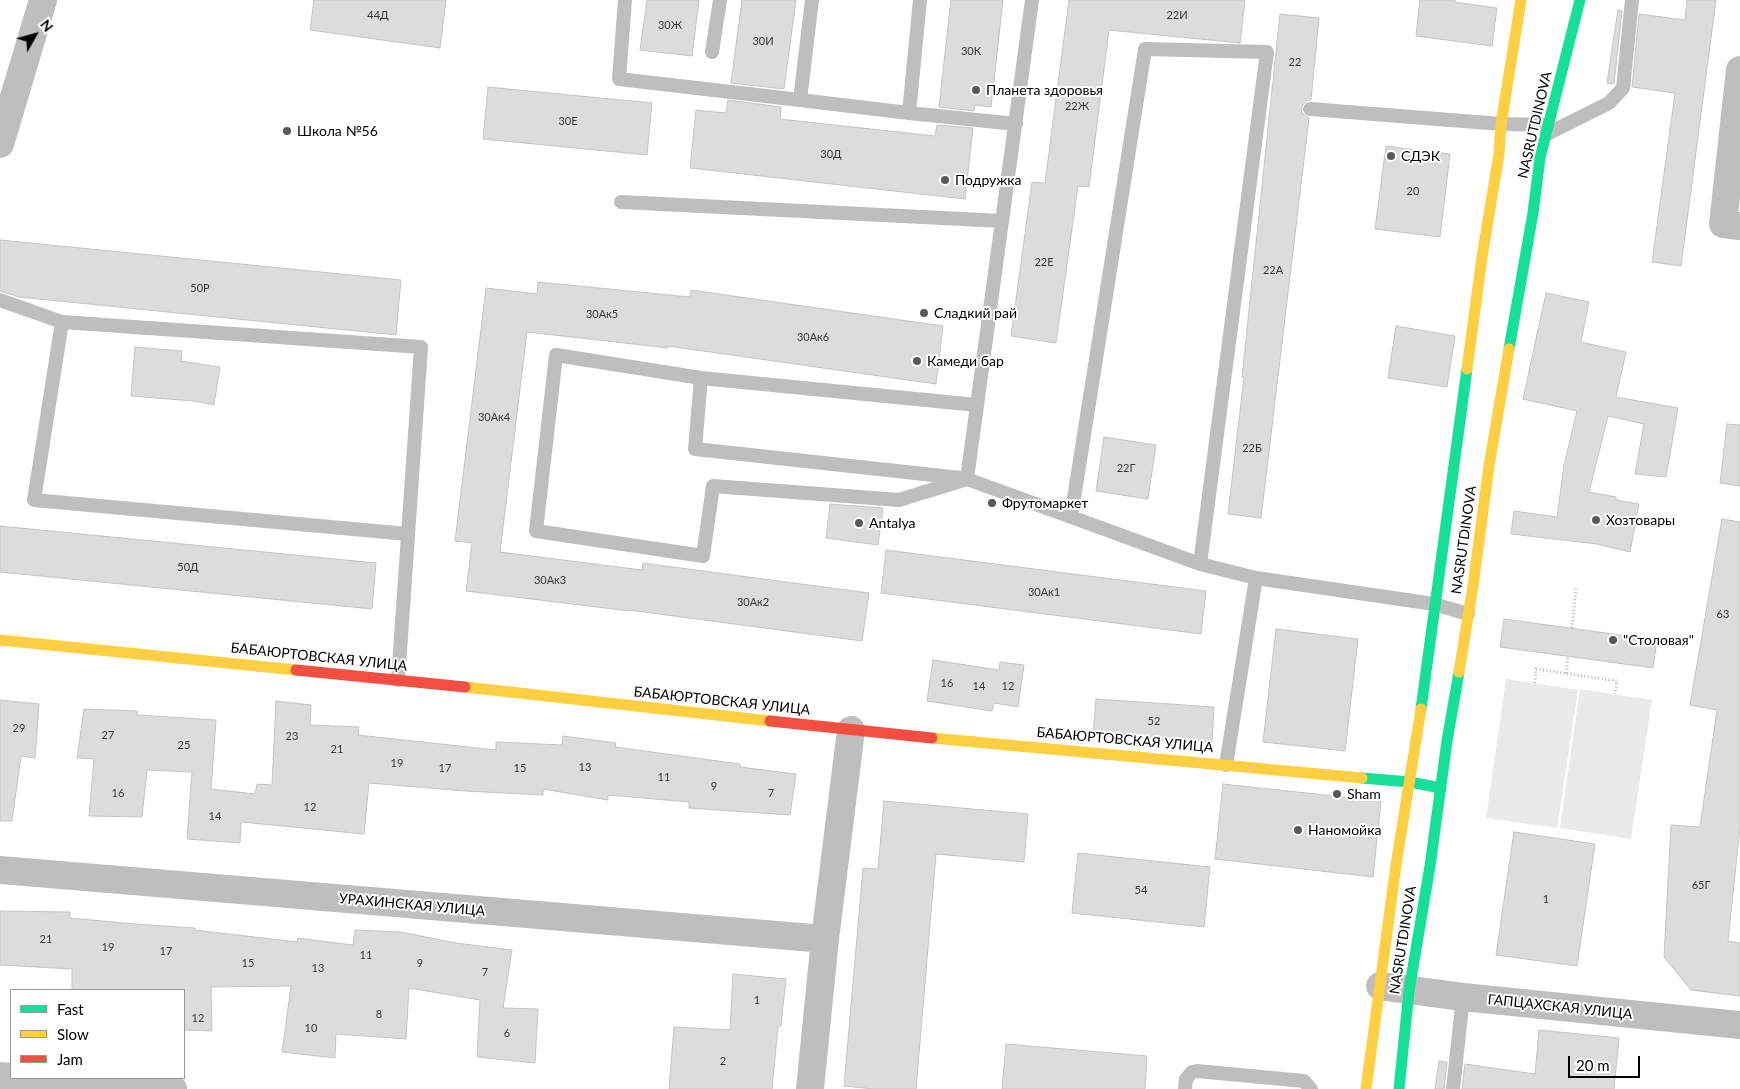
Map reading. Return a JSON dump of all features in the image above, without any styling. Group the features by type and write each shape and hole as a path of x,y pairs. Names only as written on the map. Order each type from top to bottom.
{"main road":[{"name":"NASRUTDINOVA","path":"1366,1089 1482,257 1499,154 1500,124 1521,0"},
{"name":"NASRUTDINOVA","path":"1399,1089 1410,991 1489,466 1533,213 1540,158 1580,0"},
{"name":"БАБАЮРТОВСКАЯ УЛИЦА","path":"0,640 398,680 851,730 1410,782 1441,788"}],"street":[{"path":"0,144 43,0"},
{"path":"1740,76 1723,224 1740,226"},
{"path":"810,1089 825,939 851,730"},
{"name":"УРАХИНСКАЯ УЛИЦА","path":"0,870 825,939"},
{"name":"ГАПЦАХСКАЯ УЛИЦА","path":"1380,986 1463,997 1740,1024"},
{"path":"40,1079 173,1089"}],"lane":[{"path":"625,0 619,79 1016,124"},
{"path":"712,52 720,0"},
{"path":"800,100 812,0"},
{"path":"908,113 920,0"},
{"path":"966,479 1032,0"},
{"path":"1310,109 1547,129 1609,102 1623,88 1632,0"},
{"path":"1071,517 1145,49 1267,52 1266,105 1200,564"},
{"path":"621,202 1002,221"},
{"path":"0,300 62,322 421,347 398,680"},
{"path":"62,322 34,500 408,534"},
{"path":"966,479 899,500 713,486 703,556 536,531 556,355 701,378 977,405"},
{"path":"701,378 695,449 966,479 1200,564 1256,578 1434,604 1468,614"},
{"path":"1226,765 1256,578"},
{"path":"1453,1089 1463,997"},
{"path":"1185,1089 1186,1079 1192,1072 1197,1071 1304,1081 1311,1089"}],"path":[{"path":"1572,628 1576,588"},
{"path":"1566,674 1568,657"},
{"path":"1535,683 1536,669 1617,682 1615,694"}],"shaded area":[{"path":"1506,679 1578,690 1557,828 1486,818"},
{"path":"1580,689 1652,700 1631,839 1560,828"}],"building":[{"path":"314,0 446,0 440,48 310,30"},
{"path":"647,0 699,0 692,56 640,50"},
{"path":"742,0 796,0 784,89 731,83"},
{"path":"951,0 1003,0 991,107 975,105 974,111 939,107"},
{"path":"1069,0 1245,0 1240,43 1109,30 1089,187 1078,186 1056,343 1011,336 1032,182 1045,183"},
{"path":"1420,0 1455,0 1455,2 1497,8 1492,46 1416,36"},
{"path":"1687,0 1716,0 1681,266 1652,262 1675,93 1632,87 1639,14 1685,20"},
{"path":"1618,10 1622,11 1614,84 1607,83"},
{"path":"1280,14 1319,18 1311,100 1306,101 1301,108 1302,113 1309,118 1261,518 1228,514 1244,377 1242,377"},
{"path":"488,87 652,103 647,155 483,139"},
{"path":"728,100 781,107 780,119 935,136 937,125 973,128 965,199 690,168 696,110 726,113"},
{"path":"1386,146 1450,154 1440,237 1375,229"},
{"path":"0,240 401,280 396,335 19,297 0,291"},
{"path":"538,282 690,297 691,290 943,326 936,384 668,346 668,348 527,332 500,552 642,570 643,563 869,593 862,641 629,610 466,591 472,543 455,541 486,288 537,294"},
{"path":"1546,293 1589,302 1581,342 1626,352 1616,397 1678,408 1666,477 1635,474 1644,424 1608,416 1589,492 1639,504 1630,552 1597,544 1511,534 1514,511 1557,517 1564,465 1577,411 1523,399"},
{"path":"1396,326 1455,336 1447,387 1388,378"},
{"path":"135,347 182,351 181,361 220,367 214,405 193,401 131,396"},
{"path":"1727,424 1740,425 1740,486 1720,483"},
{"path":"1104,437 1156,445 1148,499 1096,491"},
{"path":"830,504 883,508 878,545 826,538"},
{"path":"1722,519 1740,522 1740,827 1728,941 1740,943 1740,996 1691,990 1664,957 1671,825 1700,827 1717,710 1690,705"},
{"path":"0,526 376,563 372,609 0,572"},
{"path":"886,550 1206,591 1201,634 881,593"},
{"path":"1504,619 1657,640 1653,668 1500,647"},
{"path":"1276,629 1358,639 1345,751 1263,742"},
{"path":"933,660 999,670 1000,662 1024,665 1018,707 994,703 992,711 927,701"},
{"path":"1096,699 1214,707 1212,743 1093,735"},
{"path":"0,700 39,704 35,758 21,756 12,821 0,821"},
{"path":"276,701 311,705 310,725 359,727 358,735 496,750 496,742 562,745 563,736 616,743 615,747 740,764 740,767 796,774 790,815 689,808 689,802 608,795 608,800 543,789 543,795 369,783 364,834 241,822 240,843 187,839 192,772 147,770 142,817 89,816 94,759 77,758 84,709 137,711 137,715 216,720 211,789 255,794 257,784 272,785"},
{"name":"Наномойка","path":"1223,784 1381,801 1373,877 1215,859"},
{"path":"884,801 1028,814 1024,862 936,854 916,1089 874,1089 844,1086 863,868 878,869"},
{"path":"1514,832 1595,844 1577,966 1496,955"},
{"path":"1078,853 1210,867 1204,927 1072,913"},
{"path":"0,911 70,912 70,918 195,928 195,930 297,942 298,938 353,945 355,930 401,932 456,943 512,950 503,1008 538,1009 535,1063 477,1057 480,1000 409,988 406,1039 336,1034 335,1058 282,1052 291,986 211,987 212,1031 185,1030 185,989 72,989 72,969 0,965"},
{"path":"733,974 786,979 781,1026 778,1026 772,1089 669,1089 674,1027 730,1030"},
{"path":"1539,1030 1619,1038 1614,1089 1462,1089 1465,1064 1535,1074"},
{"path":"1006,1044 1147,1056 1145,1089 1002,1089"},
{"path":"1439,1061 1447,1062 1444,1089 1435,1089"}],"traffic: fast":[{"path":"1509,349 1533,213 1540,158 1580,0"},
{"path":"1421,709 1467,369"},
{"path":"1399,1089 1409,991 1459,672"},
{"path":"1362,778 1410,782 1441,788"}],"traffic: slow":[{"path":"1467,369 1482,257 1499,154 1501,124 1521,0"},
{"path":"1459,672 1489,466 1509,349"},
{"path":"0,640 296,670"},
{"path":"465,687 770,721"},
{"path":"1366,1089 1396,865 1421,709"},
{"path":"932,738 1362,778"}],"traffic: jam":[{"path":"296,670 465,687"},
{"path":"770,721 932,738"}],"place":[{"name":"Планета здоровья","path":"976,90"},
{"name":"Школа №56","path":"287,131"},
{"name":"СДЭК","path":"1391,156"},
{"name":"Подружка","path":"945,180"},
{"name":"Сладкий рай","path":"924,313"},
{"name":"Камеди бар","path":"917,361"},
{"name":"Фрутомаркет","path":"992,503"},
{"name":"Хозтовары","path":"1596,520"},
{"name":"Antalya","path":"859,523"},
{"name":"\"Столовая\"","path":"1613,640"},
{"name":"Sham","path":"1337,794"},
{"name":"Наномойка","path":"1298,830"}]}
